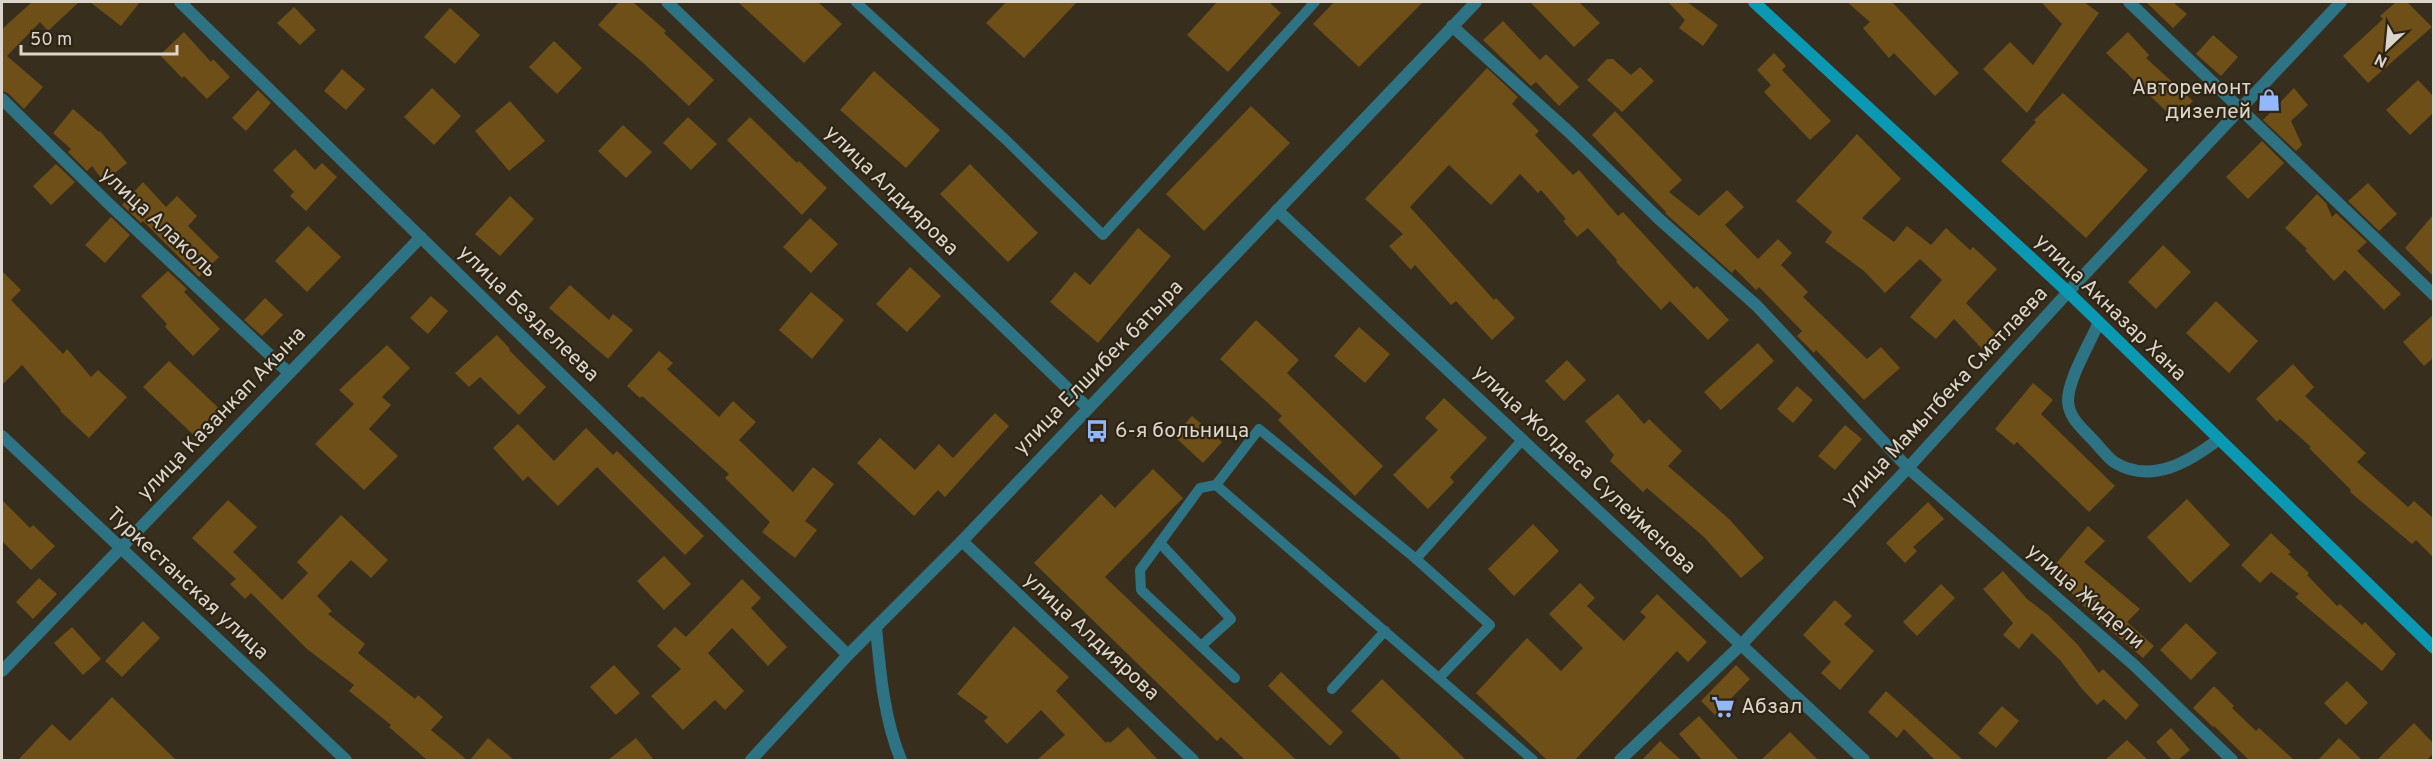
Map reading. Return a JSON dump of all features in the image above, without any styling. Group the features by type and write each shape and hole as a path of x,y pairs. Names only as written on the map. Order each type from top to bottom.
{"main road":[{"name":"улица Акназар Хана","path":"1754,2 2068,292 2098,324 2433,648"}],"street":[{"name":"улица Безделеева","path":"180,2 848,655"},
{"name":"улица Алдиярова","path":"667,2 1088,408"},
{"name":"улица Елшибек батыра","path":"751,760 848,655 962,541 1476,2"},
{"path":"2129,2 2433,295"},
{"name":"улица Мамытбека Сматлаева","path":"1620,760 1742,644 2341,2"},
{"name":"улица Жидели","path":"1452,26 1569,132 1659,219 1757,306 1908,468 2134,665 2232,760"},
{"name":"улица Алаколь","path":"2,99 109,204 289,373"},
{"name":"улица Жолдаса Сулейменова","path":"1277,210 1864,760"},
{"name":"улица Казанкап Акына","path":"2,671 421,237"},
{"path":"2098,324 2069,389 2068,402 2073,418 2112,460 2139,471 2168,469 2194,458 2219,439"},
{"name":"Туркестанская улица","path":"2,436 346,760"},
{"name":"улица Алдиярова","path":"962,541 1193,760"},
{"path":"876,627 881,680 894,745 901,760"}],"lane":[{"path":"856,2 1005,139 1103,235 1314,2"},
{"path":"1235,678 1141,590 1140,570 1200,488 1216,485 1259,429 1416,559 1490,625 1439,678"},
{"path":"1416,559 1523,439"},
{"path":"1216,485 1533,760"},
{"path":"1160,543 1231,619 1201,646"},
{"path":"1332,689 1385,631"}],"building":[{"path":"32,2 79,2 48,31 40,22 7,56 43,87 24,109 8,93 2,91 2,29"},
{"path":"90,2 140,2 121,26"},
{"path":"619,2 633,2 666,31 664,33 714,80 689,106 598,25"},
{"path":"738,2 818,2 842,24 804,63"},
{"path":"1006,2 1077,2 1024,58 986,23"},
{"path":"1217,2 1269,2 1281,13 1228,72 1187,35"},
{"path":"1334,2 1423,2 1359,67 1313,24"},
{"path":"1530,2 1579,2 1600,23 1574,47"},
{"path":"1668,2 1687,2 1718,25 1703,46 1679,28 1685,20"},
{"path":"1847,2 1892,2 1959,73 1935,96 1894,53 1889,58 1863,28 1870,22"},
{"path":"2041,2 2084,2 2099,13 2027,113 1983,69 2010,42 2033,65 2062,24"},
{"path":"2146,2 2173,2 2187,14 2173,28"},
{"path":"2396,2 2407,2 2432,27 2368,83 2343,56 2383,19 2380,16"},
{"path":"294,7 316,30 300,45 277,23"},
{"path":"450,8 480,35 455,64 424,37"},
{"path":"1503,21 1540,60 1546,54 1579,87 1559,106 1536,82 1531,86 1483,40"},
{"path":"184,32 211,62 213,59 230,77 207,99 160,55"},
{"path":"2128,32 2149,55 2146,58 2193,101 2175,120 2106,53"},
{"path":"2213,35 2238,57 2221,76 2196,54"},
{"path":"554,41 582,68 557,94 529,67"},
{"path":"1774,53 1786,66 1782,70 1831,121 1810,140 1764,92 1771,85 1757,70"},
{"path":"1607,59 1613,59 1631,75 1640,67 1654,81 1622,112 1587,80"},
{"path":"1487,68 1518,97 1512,104 1539,131 1535,135 1573,175 1579,170 1618,216 1623,212 1694,289 1697,286 1729,320 1708,340 1670,301 1661,310 1588,228 1577,237 1563,221 1566,219 1541,190 1538,193 1520,174 1491,205 1449,165 1410,207 1494,300 1496,298 1515,318 1492,340 1456,301 1451,305 1415,265 1411,270 1389,246 1403,234 1365,199"},
{"path":"342,69 365,89 346,110 324,91"},
{"path":"874,71 940,130 906,168 840,110"},
{"path":"2418,80 2433,96 2433,113 2410,135 2386,110"},
{"path":"432,88 461,116 434,145 404,117"},
{"path":"2294,88 2308,105 2291,121 2302,145 2296,151 2263,120"},
{"path":"258,90 271,103 246,131 232,118"},
{"path":"2063,93 2148,170 2086,238 2001,161 2036,122 2034,120"},
{"path":"510,101 545,141 509,171 475,131"},
{"path":"1251,106 1290,143 1204,231 1166,194"},
{"path":"73,109 100,131 127,163 104,182 92,166 87,171 68,152 71,149 53,133"},
{"path":"1615,111 1682,180 1669,192 1699,216 1727,190 1744,207 1725,225 1758,259 1778,239 1792,253 1781,265 1808,292 1803,297 1867,359 1881,347 1900,368 1864,400 1816,350 1814,353 1797,336 1802,331 1759,287 1756,290 1735,269 1732,273 1665,213 1592,135"},
{"path":"688,117 717,144 691,170 663,143"},
{"path":"750,117 797,163 799,161 827,188 802,215 727,140"},
{"path":"623,125 652,152 626,178 598,151"},
{"path":"1857,134 1901,179 1862,218 1894,242 1907,226 1931,245 1946,228 1970,250 1973,247 1997,269 1966,303 2001,339 1986,353 1954,319 1936,339 1910,317 1942,280 1920,259 1885,293 1864,271 1825,242 1832,232 1796,201"},
{"path":"2262,141 2284,163 2248,199 2226,177"},
{"path":"295,149 315,170 322,163 337,177 306,211 290,196 294,192 273,170"},
{"path":"56,164 75,182 51,205 33,186"},
{"path":"970,164 1038,233 1008,262 940,194"},
{"path":"143,182 166,207 177,196 197,216 188,226 219,257 199,277 143,221 141,223 122,205"},
{"path":"2368,183 2397,214 2379,231 2348,201"},
{"path":"2317,194 2326,203 2332,217 2336,213 2367,242 2357,251 2401,294 2384,310 2345,270 2334,281 2305,250 2307,249 2285,228"},
{"path":"510,196 534,219 500,256 475,234"},
{"path":"2433,215 2433,276 2405,248"},
{"path":"111,217 130,235 105,263 85,245"},
{"path":"810,218 838,244 811,273 783,247"},
{"path":"308,226 341,257 307,292 275,261"},
{"path":"1138,228 1171,256 1098,343 1050,302 1075,272 1090,285"},
{"path":"2163,245 2191,272 2156,309 2128,282"},
{"path":"910,267 941,296 907,332 876,304"},
{"path":"2,271 21,290 11,300 63,354 67,349 91,377 98,370 127,397 89,438 60,411 22,365 2,385"},
{"path":"168,271 187,289 184,292 220,329 193,356 165,327 167,324 141,296"},
{"path":"570,285 609,320 613,314 633,330 608,359 549,308"},
{"path":"811,292 844,320 812,359 779,330"},
{"path":"431,296 448,311 428,334 410,318"},
{"path":"265,298 283,315 262,336 244,320"},
{"path":"2216,301 2258,341 2229,373 2186,333"},
{"path":"2433,315 2433,358 2424,366 2403,342"},
{"path":"1256,320 1299,360 1287,373 1383,466 1355,496 1278,420 1282,416 1220,359"},
{"path":"1359,327 1390,354 1365,383 1334,356"},
{"path":"497,335 546,387 519,415 480,377 469,387 455,373"},
{"path":"1758,343 1774,361 1721,410 1704,392"},
{"path":"387,345 410,368 382,397 391,405 369,429 398,456 364,490 315,444 354,404 339,390"},
{"path":"659,351 673,363 667,369 719,417 733,401 756,422 739,440 793,492 813,467 834,484 805,521 817,530 795,558 762,532 770,522 725,478 729,474 642,396 640,398 627,386"},
{"path":"1567,360 1586,380 1564,401 1545,381"},
{"path":"169,361 227,416 201,442 143,387"},
{"path":"2293,364 2314,387 2305,396 2366,453 2357,462 2408,507 2414,501 2433,518 2433,557 2416,540 2412,544 2350,492 2351,490 2309,448 2311,447 2280,419 2277,422 2256,399"},
{"path":"2033,383 2053,400 2041,414 2115,486 2089,512 2017,442 2014,445 1995,429"},
{"path":"1797,386 1813,400 1793,423 1777,409"},
{"path":"1618,394 1644,424 1649,419 1682,451 1668,466 1729,519 1764,558 1741,578 1704,537 1647,488 1643,492 1610,461 1614,455 1585,421"},
{"path":"1444,398 1487,438 1450,477 1454,482 1428,509 1393,475 1438,430 1425,418"},
{"path":"995,413 1009,426 945,497 938,490 914,516 857,463 880,438 915,470 939,444 953,458"},
{"path":"1192,416 1222,442 1203,463 1174,436"},
{"path":"518,424 554,461 586,428 613,455 617,451 704,536 685,555 597,467 558,506 528,476 523,481 493,448"},
{"path":"1845,425 1862,439 1835,470 1818,456"},
{"path":"1153,469 1183,498 1105,577 1296,760 1245,760 1221,737 1217,741 1034,563 1101,494 1115,508"},
{"path":"2187,499 2230,545 2190,583 2147,537"},
{"path":"2,500 30,528 33,525 55,546 31,570 2,541"},
{"path":"228,500 257,527 233,552 282,600 308,573 297,562 341,515 388,560 371,578 351,560 317,596 332,611 328,614 365,644 358,653 415,699 418,695 443,717 431,730 467,760 427,760 389,727 391,725 349,691 354,685 307,649 251,593 245,599 230,584 236,579 192,538"},
{"path":"1928,502 1944,519 1913,547 1917,551 1905,563 1886,543"},
{"path":"1533,524 1559,551 1514,596 1488,569"},
{"path":"2088,526 2105,541 2084,562 2140,609 2127,622 2154,646 2143,658 2075,596 2047,574"},
{"path":"2271,533 2291,552 2288,554 2309,573 2307,575 2337,606 2340,604 2362,625 2365,622 2396,654 2382,671 2295,597 2299,594 2271,572 2260,583 2241,565"},
{"path":"664,556 691,584 664,610 637,581"},
{"path":"2003,571 2027,599 2048,615 2078,645 2099,673 2103,669 2139,705 2126,720 2104,699 2097,705 2060,660 2032,633 2019,649 2003,635 2013,623 1983,589"},
{"path":"39,578 57,594 33,619 16,602"},
{"path":"742,579 761,598 751,608 787,647 768,666 732,628 708,653 744,691 725,710 715,700 683,730 651,696 681,669 657,646 675,627 686,637"},
{"path":"1580,583 1595,598 1587,606 1624,641 1646,617 1640,612 1657,594 1707,642 1688,662 1677,651 1575,760 1547,760 1476,693 1527,638 1561,671 1583,648 1549,614"},
{"path":"1941,584 1955,598 1917,636 1903,622"},
{"path":"1835,600 1852,616 1844,624 1874,651 1840,690 1821,673 1831,662 1803,635"},
{"path":"143,621 160,638 122,677 105,661"},
{"path":"2186,623 2217,653 2191,680 2160,650"},
{"path":"1014,626 1069,677 1056,691 1106,743 1108,741 1110,743 1128,727 1158,760 1037,760 1065,735 1041,710 1007,744 984,721 988,717 957,694"},
{"path":"72,627 101,659 83,675 54,643"},
{"path":"614,665 640,693 616,715 590,687"},
{"path":"1736,665 1750,679 1715,715 1701,701"},
{"path":"1281,672 1343,732 1330,746 1268,686"},
{"path":"1382,679 1466,760 1402,760 1351,711"},
{"path":"2347,681 2368,703 2346,725 2324,703"},
{"path":"2214,686 2234,706 2232,708 2256,731 2259,728 2294,760 2249,760 2213,727 2193,708"},
{"path":"1886,691 1963,760 1935,760 1904,729 1897,738 1868,712"},
{"path":"112,697 176,760 18,760 52,724 70,741"},
{"path":"2002,706 2019,721 1996,748 1978,733"},
{"path":"1699,716 1739,760 1702,760 1679,734"},
{"path":"2414,723 2433,743 2433,754 2427,760 2377,760"},
{"path":"2171,728 2190,750 2178,760 2172,760 2156,742"},
{"path":"1790,732 1818,760 1761,760"},
{"path":"488,738 514,760 470,760"},
{"path":"636,738 654,760 608,760"},
{"path":"2339,738 2362,760 2318,760"},
{"path":"2127,740 2148,760 2105,760"},
{"path":"1660,741 1681,760 1642,760"}],"place":[{"name":"Авторемонт дизелей","path":"2269,100"},
{"name":"6-я больница","path":"1097,431"},
{"name":"Абзал","path":"1723,707"}]}
